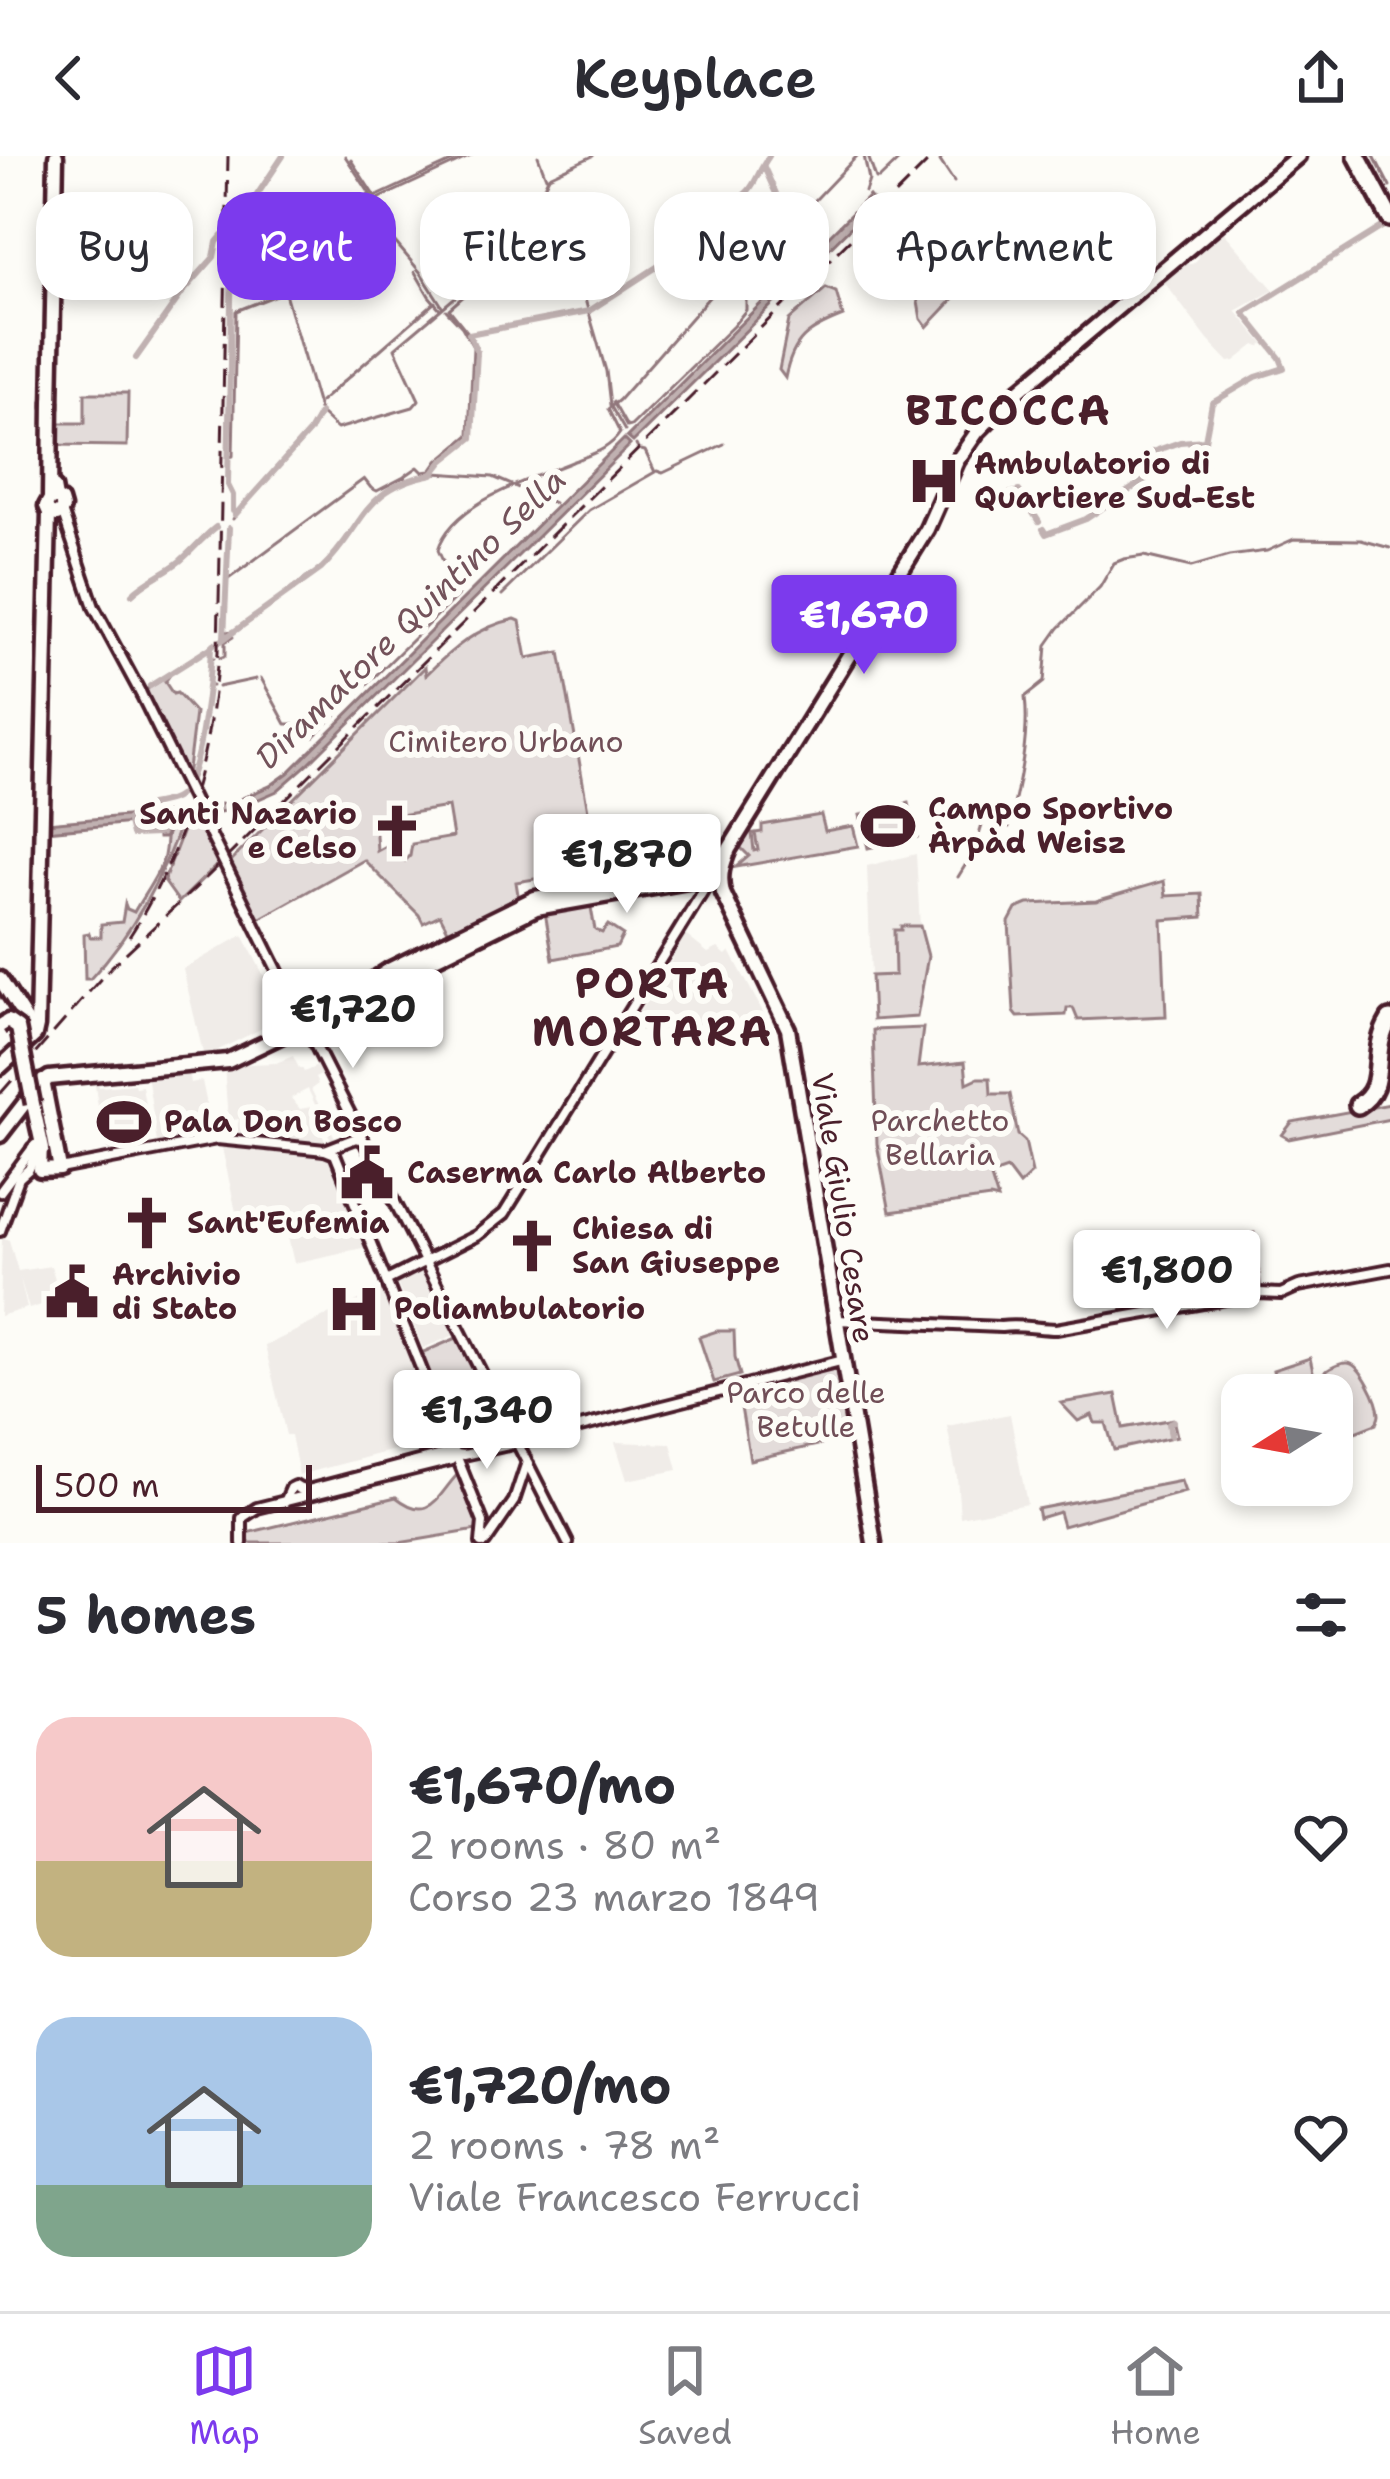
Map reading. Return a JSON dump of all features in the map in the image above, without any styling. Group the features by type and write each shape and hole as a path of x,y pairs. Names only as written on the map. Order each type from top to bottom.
{"highway":[{"path":"1360,156 1390,206"},
{"path":"1360,156 1390,218"},
{"path":"1358,1105 1376,1099 1389,1074 1383,1033 1390,1019"}],"main road":[{"path":"0,1067 24,1045 31,1018 55,512 51,401 56,156"},
{"path":"0,1135 43,1082 56,1076 201,1064 227,1056 536,908 712,878 925,532 966,447 1013,396 1188,254 1298,156"},
{"path":"51,401 55,512"},
{"name":"Viale Giulio Cesare","path":"712,878 788,1029 874,1543"},
{"path":"0,980 31,1018"},
{"path":"0,1026 8,1022 19,1028 38,1166 50,1167 43,1082"}],"street":[{"path":"55,512 94,607 568,1543"},
{"path":"386,1282 476,1236 504,1214 712,878"},
{"path":"17,1184 50,1167 217,1138 332,1150 358,1136"},
{"path":"0,1231 38,1144"},
{"path":"0,1192 38,1144"},
{"path":"332,1150 483,1522 489,1530 497,1526"},
{"path":"837,1319 1056,1329 1259,1293 1281,1294 1299,1286 1390,1270"},
{"path":"242,1543 242,1518 249,1512 308,1490 518,1443 844,1360"},
{"path":"483,1543 514,1501 527,1462"},
{"path":"523,1479 534,1476"},
{"path":"483,1522 483,1543"}],"shaded area":[{"path":"853,212 853,225 829,248 829,236"},
{"path":"1220,228 1274,290 1236,311 1264,344 1229,362 1161,278 1178,264 1197,260 1200,245"},
{"path":"765,300 777,300 633,442 627,437"},
{"path":"624,439 630,445 309,763 277,791 236,809 233,802 288,773"},
{"path":"231,802 233,810 176,818 164,838 158,838 157,828 165,819 158,825 45,831 45,823 194,810"},
{"path":"916,854 920,926 902,926 896,975 871,976 867,866"},
{"path":"683,933 708,953 718,948 726,955 730,951 770,1025 632,1031 630,1027"},
{"path":"243,935 285,1017 204,1057 183,969"},
{"path":"293,1056 304,1072 319,1065 323,1074 315,1078 318,1084 311,1089 337,1142 333,1144 308,1089 291,1098 300,1109 311,1107 326,1144 236,1134 239,1119 228,1121 224,1065 276,1063"},
{"path":"192,1070 190,1083 202,1081 212,1129 157,1143 147,1073"},
{"path":"97,1078 99,1087 142,1086 151,1143 109,1152 101,1126"},
{"path":"227,1143 330,1154 367,1247 294,1263 283,1216 239,1226 222,1148"},
{"path":"2,1237 9,1240 18,1271 51,1266 56,1282 64,1285 54,1288 57,1300 29,1309 20,1278 27,1308 0,1316"},
{"path":"425,1270 457,1334 423,1348 397,1283"},
{"path":"381,1289 426,1390 435,1414 434,1430 417,1444 299,1475 265,1346"},
{"path":"1010,1414 1027,1504 960,1517 947,1426"},
{"path":"615,1442 671,1444 678,1470 627,1480"}],"green space":[{"path":"829,289 836,292 843,316 820,326 797,345 785,378 779,370 789,320 812,300 829,300"},
{"path":"918,300 953,300 927,327"},
{"path":"85,393 128,393 127,446 54,445 54,423 85,423"},
{"name":"Cimitero Urbano","path":"520,621 527,658 560,652 594,845 544,854 547,877 516,882 519,901 450,934 440,915 423,923 364,860 257,920 229,863 425,667 426,675 466,640","holes":["448,807 453,837 412,844 405,861 394,856 388,845 377,851 375,819"]},
{"path":"170,675 165,682 195,713 187,777 144,691"},
{"name":"Campo Sportivo Àrpàd Weisz","path":"909,803 917,837 868,848 860,815"},
{"path":"821,815 825,831 853,826 858,846 736,867 749,856 737,844 747,829 754,851 758,850 755,833 762,832 762,825"},
{"path":"197,816 220,862 179,902 164,881 188,817"},
{"path":"183,817 156,883 133,923 106,961 85,979 84,934 101,937 101,924 122,922 125,904 134,912 162,862 169,829 176,818"},
{"path":"1164,881 1166,896 1202,894 1203,917 1162,920 1166,1016 1078,1020 1073,1008 1067,1008 1066,1015 1018,1017 1009,922 1016,909 1028,904 1096,901"},
{"path":"590,902 595,930 602,933 608,925 623,935 617,947 553,959 545,912"},
{"path":"920,926 928,956 917,1017 873,1020 871,976 895,975 894,930"},
{"name":"Parchetto Bellaria","path":"923,1028 918,1067 965,1062 967,1083 990,1078 991,1094 1010,1094 1032,1173 1019,1185 1007,1169 990,1175 998,1200 890,1212 877,1144 873,1030"},
{"path":"1390,1104 1390,1119 1289,1139 1282,1135 1292,1122"},
{"path":"1254,1233 1261,1288 1231,1292 1224,1237"},
{"path":"734,1331 740,1375 714,1382 699,1337"},
{"path":"459,1337 475,1369 438,1393 421,1353"},
{"path":"1310,1358 1314,1374 1274,1374 1273,1370"},
{"path":"1343,1363 1353,1365 1376,1402 1376,1424 1353,1433 1353,1374 1323,1374"},
{"name":"Parco delle Betulle","path":"837,1365 849,1438 750,1460 738,1390"},
{"path":"1116,1394 1123,1428 1174,1419 1168,1422 1169,1431 1174,1423 1177,1436 1114,1450 1106,1423 1095,1423 1092,1415 1078,1421 1061,1403"},
{"path":"457,1475 477,1530 399,1543 245,1543 247,1533 396,1497 408,1505 425,1507"},
{"path":"1181,1481 1185,1492 1063,1526 1059,1512 1039,1518 1037,1509"}],"waterway":[{"path":"233,511 228,485 232,240 242,211 283,156"},
{"path":"345,156 372,197 369,202 384,229 442,306"},
{"path":"351,162 375,197 464,156"},
{"path":"393,192 471,156"},
{"path":"538,156 546,177"},
{"path":"287,300 320,413 337,429 413,407 419,400 395,348 531,233 558,217 544,186 549,176 593,156"},
{"path":"221,641 321,569 377,499 409,480 433,474 472,438 477,352 469,334 589,311 716,225 728,206 749,190 769,156"},
{"name":"Diramatore Quintino Sella","path":"261,678 286,724 313,737 458,595 438,550 459,518 495,494 611,444 620,433 608,409 745,256 799,217 857,156"},
{"path":"864,156 869,180 865,192"},
{"path":"868,156 876,179 903,156"},
{"path":"943,156 940,161 954,182"},
{"path":"1374,156 1390,187"},
{"path":"764,167 775,192"},
{"path":"469,334 449,309 531,237 563,218 588,310"},
{"path":"1043,529 1046,534 1086,519 1154,474 1149,453 1180,442 1205,440 1212,403 1256,377 1284,368 1244,313 1390,222"},
{"path":"136,358 214,257 217,242"},
{"path":"415,272 440,309"},
{"path":"229,457 233,456 236,311 264,300"},
{"path":"613,402 627,427 631,426 733,326 746,310 746,300"},
{"path":"320,402 435,302"},
{"path":"405,476 418,467 431,471 469,435 473,347 446,310"},
{"path":"589,313 606,371 610,405 625,431"},
{"path":"235,515 309,432 320,413"},
{"path":"657,471 663,473 724,444"},
{"path":"502,595 589,510 655,472 641,450"},
{"name":"Diramatore Quintino Sella","path":"435,473 493,477 554,503"},
{"path":"227,580 364,479 377,491 404,477 408,482"},
{"path":"988,500 1019,491 1039,522"},
{"path":"233,519 238,512"},
{"path":"132,594 180,561 216,527"},
{"path":"224,638 229,528"},
{"path":"958,877 974,851 984,819 1009,827 1025,746 1025,697 1044,682 1047,645 1100,587 1114,563 1144,556 1191,567 1267,551 1294,539 1361,540 1390,548"},
{"path":"225,632 234,631"},
{"path":"220,658 225,656 225,642 233,637"},
{"path":"151,817 150,805 177,797 190,779 214,644"},
{"path":"150,686 210,648"},
{"path":"218,687 256,679"},
{"path":"128,819 132,835 163,831"},
{"path":"1171,1436 1169,1423 1174,1421"}],"railway":[{"path":"129,937 180,836 202,764 214,690 228,156"},
{"path":"0,1094 111,967 934,156"}],"place":[{"name":"Ambulatorio di Quartiere Sud-Est","path":"934,481"},
{"name":"Campo Sportivo Àrpàd Weisz","path":"888,826"},
{"name":"Santi Nazario e Celso","path":"397,831"},
{"name":"Pala Don Bosco","path":"124,1122"},
{"name":"Caserma Carlo Alberto","path":"367,1173"},
{"name":"Sant'Eufemia","path":"147,1223"},
{"name":"Chiesa di San Giuseppe","path":"532,1246"},
{"name":"Archivio di Stato","path":"72,1292"},
{"name":"Poliambulatorio","path":"354,1309"}],"district":[{"name":"BICOCCA","path":"1009,410"},
{"name":"PORTA MORTARA","path":"653,1007"}]}
